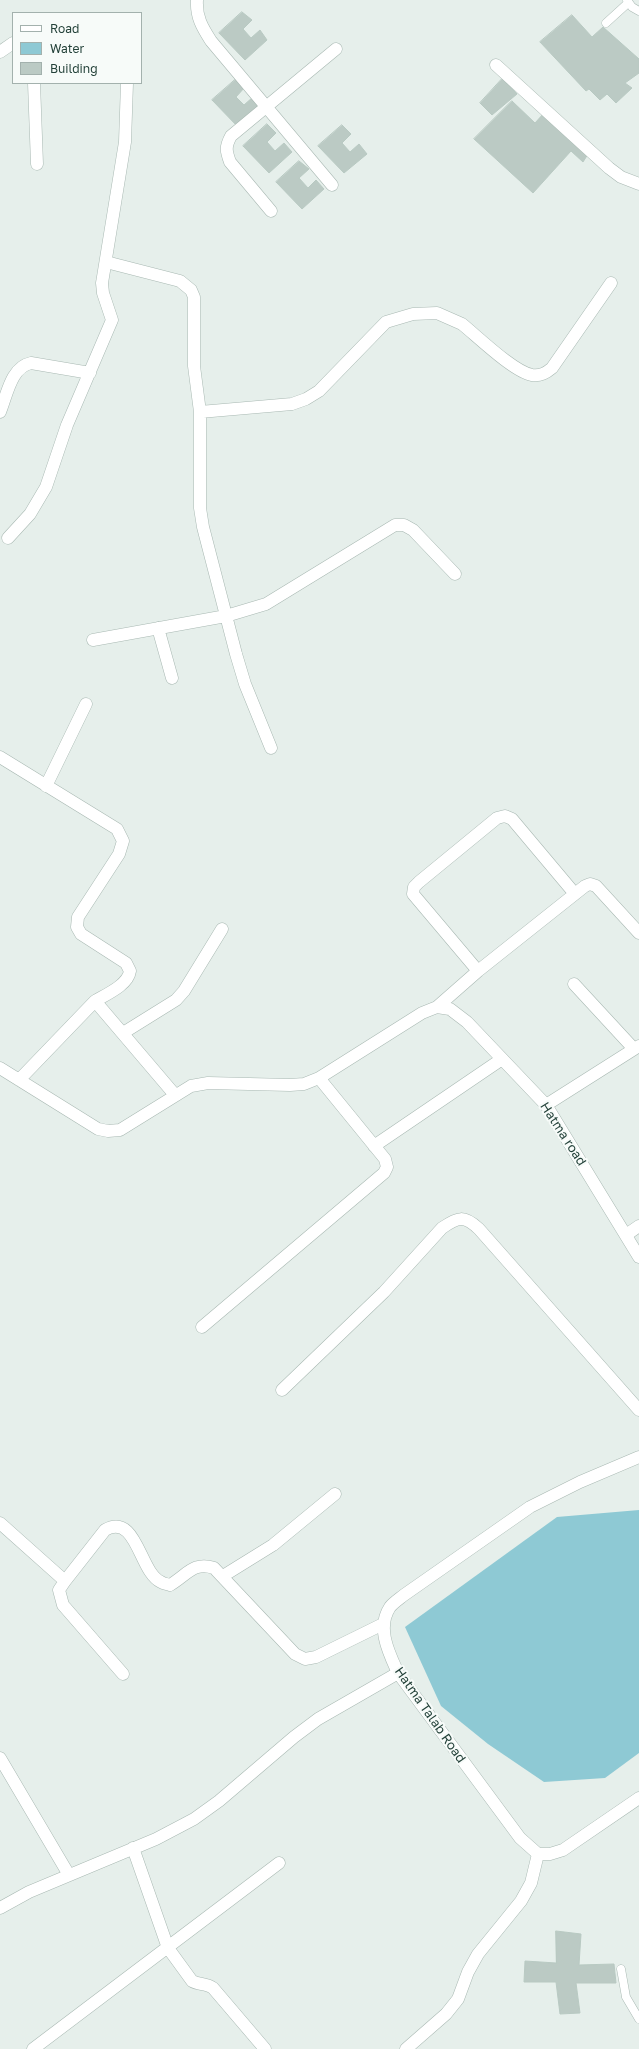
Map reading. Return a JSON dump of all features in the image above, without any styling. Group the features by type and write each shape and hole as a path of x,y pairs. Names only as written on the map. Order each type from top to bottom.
{"street":[{"path":"197,0 196,10 200,24 211,40 332,185"},
{"path":"0,52 12,44"},
{"path":"271,211 230,162 226,152 226,145 231,136 265,106 336,49"},
{"path":"496,65 609,168 621,177 639,184"},
{"path":"34,84 37,164"},
{"path":"8,538 30,514 46,487 67,426 112,320 103,293 102,283 125,142 127,84"},
{"path":"106,262 180,281 191,290 194,297 194,366 200,412 200,508 203,527 245,684 271,748"},
{"path":"200,412 292,404 306,399 319,391 386,322 412,314 437,313 452,318 462,324 521,372 533,375 544,374 552,368 611,283"},
{"path":"0,412 14,374 18,368 24,364 31,362 90,373"},
{"path":"93,640 226,616 266,604 396,525 404,525 413,530 455,574"},
{"path":"158,628 172,678"},
{"path":"46,786 86,704"},
{"path":"0,758 117,829 122,842 119,854 78,917 76,927 81,934 126,963 130,971 129,977 125,982 95,1001 19,1080"},
{"path":"478,971 413,894 414,887 419,882 496,818 505,816 512,819 575,894"},
{"path":"0,1068 98,1129 108,1132 120,1130 191,1086 208,1083 290,1085 304,1084 319,1078 422,1013 437,1007 478,971 575,894 590,884 596,886 639,933"},
{"path":"123,1033 176,1000 184,992 222,929"},
{"path":"546,1105 636,1048 574,984"},
{"path":"95,1001 175,1095"},
{"name":"Hatma road","path":"437,1007 450,1010 467,1022 546,1105 639,1257"},
{"path":"374,1146 502,1058"},
{"path":"202,1327 384,1173 387,1167 385,1159 319,1078"},
{"path":"282,1390 384,1292 442,1228 462,1218 470,1220 479,1229 639,1410"},
{"path":"626,1235 639,1226"},
{"path":"123,1674 63,1605 59,1590 105,1530 112,1526 122,1527 130,1534 151,1573 161,1582 170,1585 195,1567 203,1565 214,1568 295,1654 305,1659 316,1657 383,1624 390,1607 404,1595 530,1507 580,1482 639,1457"},
{"path":"223,1576 273,1545 335,1494"},
{"path":"0,1523 65,1581"},
{"name":"Hatma Talab Road","path":"383,1624 387,1648 398,1673 520,1838 538,1854"},
{"path":"0,1908 29,1892 133,1848 194,1819 219,1801 294,1737 318,1719 398,1673"},
{"path":"0,1758 68,1876"},
{"path":"406,2049 446,2014 458,1999 468,1972 478,1954 521,1901 531,1883 538,1854 550,1854 563,1850 639,1798"},
{"path":"133,1848 168,1948 192,1981 196,1984 209,1985 213,1988 266,2049"},
{"path":"33,2049 279,1864"}],"lane":[{"path":"606,24 628,1 639,11"},
{"path":"621,1969 626,1997 639,2019"}],"water":[{"path":"639,1510 639,1753 605,1778 544,1782 488,1744 441,1706 405,1627 557,1517"}],"building":[{"path":"242,12 252,20 243,29 251,38 260,30 267,40 245,60 219,33"},
{"path":"572,15 592,37 603,27 639,59 639,73 625,83 632,88 616,103 607,94 600,100 589,89 586,91 540,42"},
{"path":"236,79 245,87 236,97 244,105 253,97 261,107 238,127 212,100"},
{"path":"502,79 517,94 492,115 480,103"},
{"path":"512,101 535,123 544,113 588,154 583,162 571,151 533,193 474,139"},
{"path":"267,124 276,133 267,142 275,151 284,143 292,152 269,173 243,146"},
{"path":"342,125 351,134 342,143 350,152 359,144 367,154 344,173 318,146"},
{"path":"299,161 309,169 299,178 308,188 316,180 324,189 302,209 276,182"},
{"path":"556,1931 581,1934 579,1965 614,1964 616,1983 576,1983 580,2013 560,2014 556,1982 524,1982 525,1961 556,1963"}]}
